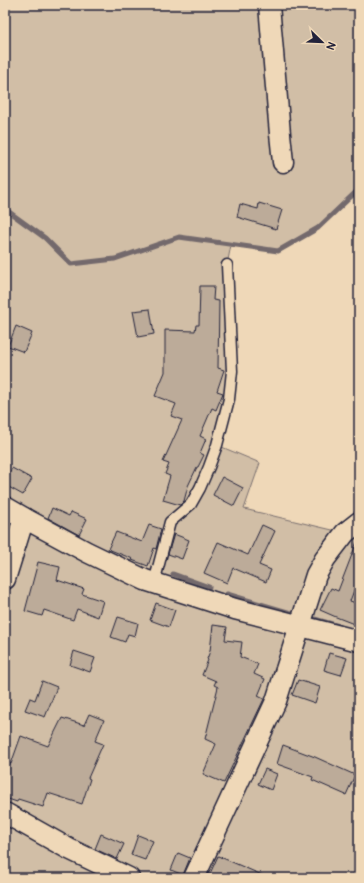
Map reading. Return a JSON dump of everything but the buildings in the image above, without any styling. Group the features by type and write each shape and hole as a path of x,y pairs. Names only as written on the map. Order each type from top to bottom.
{"street":[{"path":"269,5 283,162"},
{"path":"5,508 87,552 145,580 235,609 359,641"},
{"path":"5,579 24,518"},
{"path":"194,878 276,701 316,575 325,559 345,533 359,522"},
{"path":"5,813 69,849 128,878"}],"lane":[{"path":"154,582 170,522 191,504 200,488 217,445 229,399 232,371 228,265"}],"shaded area":[{"path":"5,5 359,5 359,189 318,228 278,251 231,245 227,265 232,371 217,445 260,463 244,509 345,533 359,538 359,878 5,878"}],"waterway":[{"path":"5,209 45,238 71,264 115,259 179,237 278,251 318,228 359,189"},
{"path":"173,574 209,587"},
{"path":"227,594 291,613"},
{"path":"311,618 339,626"}]}
